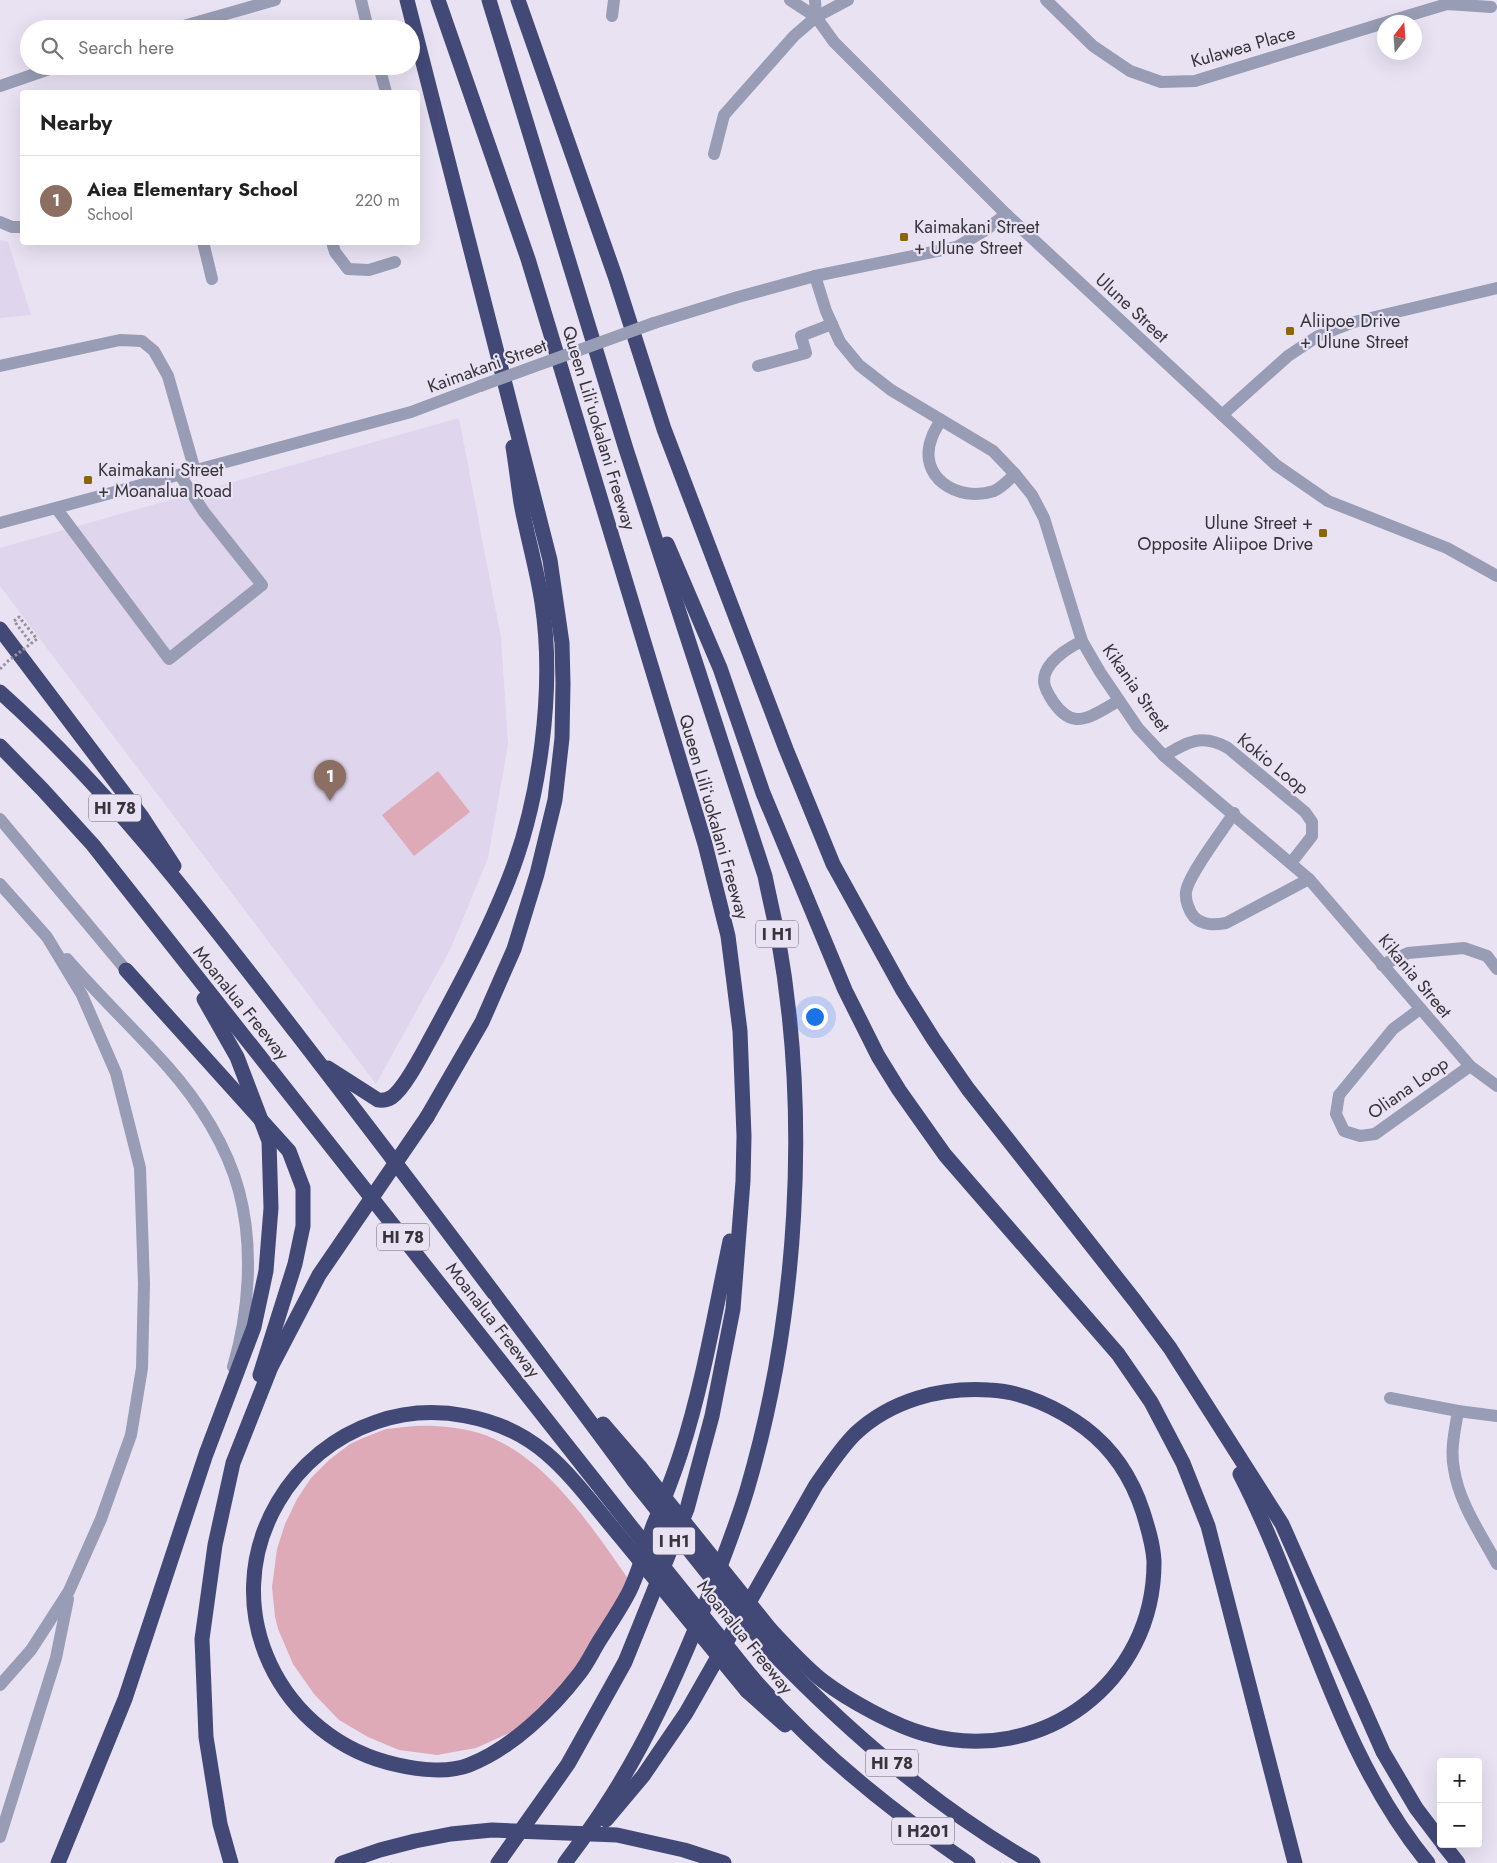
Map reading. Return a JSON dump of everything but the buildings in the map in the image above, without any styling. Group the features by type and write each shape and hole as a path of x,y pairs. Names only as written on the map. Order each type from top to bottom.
{"highway":[{"path":"407,0 412,20"},
{"name":"Queen Liliʻuokalani Freeway","path":"438,0 528,259 705,844 728,936 740,1031 743,1096 743,1181 733,1309 712,1416 687,1509 625,1662 568,1764 498,1863"},
{"name":"Queen Liliʻuokalani Freeway","path":"489,0 626,449 765,876 778,938 792,1056 795,1141 792,1232 788,1282 778,1355 747,1488 729,1544 686,1651 635,1756 604,1809 565,1863"},
{"path":"518,0 614,276 664,429 786,749 834,864 902,990 934,1040 968,1089 1170,1348 1201,1400 1282,1524 1383,1752 1416,1808 1437,1836"},
{"path":"234,1463 271,1367 319,1275 427,1117 482,1022 514,949 537,874 553,809 562,738 562,643 550,560 420,50"},
{"path":"317,1060 378,1100 383,1101 397,1092 462,982 508,881 526,822 543,731 547,683 546,645 542,603 521,501 501,363"},
{"path":"626,449 720,668 763,793 830,956 878,1056 899,1090 945,1155 1118,1354 1151,1402 1183,1463 1208,1526 1295,1863"},
{"path":"0,630 142,817 219,934"},
{"name":"HI 78","path":"0,692 74,762 131,826 219,934"},
{"name":"Moanalua Freeway","path":"0,746 93,845 751,1676 781,1710 819,1747 878,1799 968,1863"},
{"name":"Moanalua Freeway","path":"219,934 508,1312 637,1474 765,1645 813,1695 880,1754 963,1818 1033,1863"},
{"path":"58,1863 125,1699 206,1454 254,1326 266,1271 271,1208 269,1141 237,1057 180,957"},
{"path":"126,970 290,1151 302,1188 303,1226 295,1264 234,1463 215,1545 202,1639 206,1737 220,1824 231,1863"},
{"path":"743,1181 698,1393 681,1451 633,1582 629,1592 581,1672 545,1715 496,1750 468,1766 426,1769 384,1762 345,1746 311,1721 283,1689 264,1651 255,1610 254,1582 259,1547 265,1528 274,1509 297,1474 322,1451 345,1435 384,1419 404,1415 446,1414 467,1416 506,1429 525,1438 552,1459 570,1477 618,1534 747,1691 771,1715 878,1799"},
{"path":"570,1863 643,1776 678,1727 816,1485 838,1454 857,1433 896,1406 942,1391 968,1389 995,1390 1046,1405 1070,1417 1094,1435 1115,1456 1130,1480 1149,1532 1154,1559 1152,1583 1144,1621 1138,1639 1127,1660 1113,1679 1095,1698 1072,1715 1045,1728 1014,1737 987,1740 954,1740 924,1734 891,1720 824,1682 770,1629 637,1474"},
{"path":"1201,1400 1242,1478 1280,1560 1335,1702 1355,1747 1393,1816 1428,1863"},
{"path":"342,1863 415,1841 451,1834 492,1830 617,1835 684,1850 724,1863"},
{"path":"1446,1848 1458,1863"}],"street":[{"path":"205,20 275,0"},
{"path":"360,0 366,20"},
{"path":"612,16 614,0"},
{"name":"Ulune Street","path":"790,0 816,17 834,42 1006,214 1276,465 1328,501 1447,548 1497,576"},
{"path":"815,0 816,17"},
{"path":"714,154 724,115 794,36 816,17 848,0"},
{"name":"Kulawea Place","path":"1046,0 1093,46 1130,71 1161,82 1195,81 1377,26"},
{"name":"Kulawea Place","path":"1412,15 1447,4 1491,7"},
{"path":"0,86 32,75"},
{"path":"381,75 385,90"},
{"name":"Kaimakani Street","path":"0,524 411,412 654,323 738,297 815,276 957,247 987,229 1006,214"},
{"path":"0,222 12,227 20,227"},
{"path":"203,245 212,279"},
{"path":"333,245 335,252 348,269 370,270 395,262"},
{"name":"Kikania Street","path":"815,276 826,311 840,342 859,365 891,390 993,451 1032,495 1044,518 1082,641 1118,701 1138,728 1164,756 1310,879 1470,1066 1497,1086"},
{"path":"1222,416 1288,356 1318,336 1354,322 1497,288"},
{"path":"758,366 806,353 801,336 832,324"},
{"path":"0,366 120,340 142,341 154,351 168,376 195,471"},
{"path":"942,420 931,437 928,454 932,470 942,484 957,492 975,495 996,490 1015,474"},
{"path":"56,508 169,659 262,585 204,512 180,475"},
{"path":"1082,641 1066,649 1049,668 1044,681 1047,693 1061,712 1075,719 1089,717 1118,701"},
{"name":"Kokio Loop","path":"1164,756 1183,744 1202,740 1215,741 1228,748 1304,812 1312,822 1312,836 1291,863"},
{"path":"1234,814 1192,876 1186,892 1187,905 1193,915 1202,922 1215,925 1226,923 1310,879"},
{"path":"0,819 126,970"},
{"path":"0,884 94,990 169,1068 211,1126 226,1157 239,1191 246,1230 247,1260 244,1306 235,1360 206,1454"},
{"path":"0,1685 31,1650 69,1591 101,1519 131,1435 142,1368 143,1265 140,1168 116,1073 82,995 47,937"},
{"path":"1382,965 1408,953 1464,948 1486,956 1497,969"},
{"name":"Oliana Loop","path":"1420,1009 1393,1028 1339,1096 1336,1114 1344,1131 1360,1136 1375,1134 1470,1066"},
{"path":"1390,1398 1458,1411 1497,1416"},
{"path":"1458,1411 1452,1448 1453,1468 1460,1493 1497,1564"},
{"path":"0,1837 56,1658 69,1591"}],"path":[{"path":"0,669 36,639 20,617 14,621 31,643"}],"shaded area":[{"path":"0,240 8,242 31,315 0,318"},
{"path":"459,418 501,638 508,744 488,858 450,950 376,1084 0,586 0,548"},
{"path":"438,771 470,812 414,856 382,815"},
{"path":"414,1426 447,1427 479,1433 503,1443 525,1457 564,1494 582,1515 629,1580 577,1674 514,1731 476,1748 437,1755 399,1750 368,1737 339,1720 314,1694 293,1664 278,1629 272,1587 277,1549 285,1524 297,1499 311,1478 329,1460 350,1444 386,1429"}],"place":[{"name":"Kaimakani Street + Ulune Street","path":"904,237"},
{"name":"Aliipoe Drive + Ulune Street","path":"1290,331"},
{"name":"Kaimakani Street + Moanalua Road","path":"88,480"},
{"name":"Ulune Street + Opposite Aliipoe Drive","path":"1323,533"},
{"name":"Aiea Elementary School","path":"330,801"}]}
